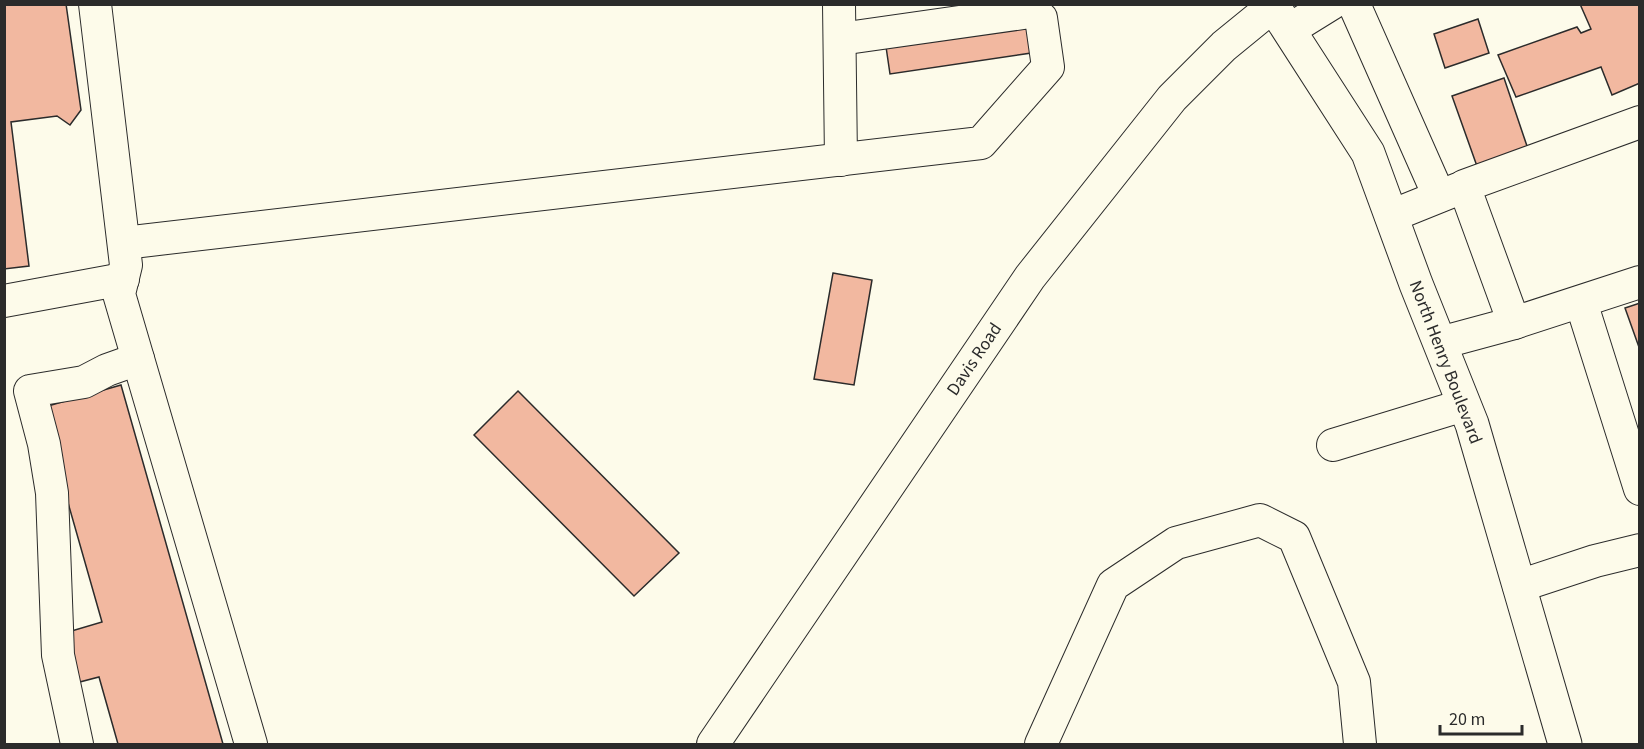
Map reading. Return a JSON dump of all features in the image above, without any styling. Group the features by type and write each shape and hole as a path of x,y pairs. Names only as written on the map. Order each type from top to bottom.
{"main road":[{"name":"North Henry Boulevard","path":"1278,14 1368,153 1472,424 1565,744"}],"street":[{"path":"95,4 126,265 119,294 251,744"},
{"path":"839,4 841,160"},
{"name":"Davis Road","path":"713,744 1030,277 1172,98 1224,45 1278,14 1331,4"},
{"path":"1354,4 1452,191 1514,323"},
{"path":"124,243 981,143 1048,67 1041,18 1030,12 840,39"},
{"path":"1391,216 1452,191 1640,122"},
{"path":"4,302 123,279"},
{"path":"1440,343 1514,323 1640,282"},
{"path":"1581,302 1640,489"},
{"path":"77,744 58,655 52,493 44,444 30,391 84,382 107,370 138,359"},
{"path":"1333,445 1464,405"},
{"path":"1041,744 1113,585 1176,543 1260,520 1294,537 1354,682 1360,744"},
{"path":"1519,586 1595,561 1640,550"}],"building":[{"path":"4,4 66,4 81,110 70,125 57,116 11,122 29,266 4,269"},
{"path":"1580,4 1640,4 1640,83 1612,95 1601,67 1516,97 1498,55 1577,27 1581,33 1591,29"},
{"path":"1026,19 1031,53 890,74 885,40"},
{"path":"1478,19 1489,53 1445,68 1434,34"},
{"path":"1504,78 1529,152 1478,169 1452,96"},
{"path":"833,273 872,280 854,385 814,379"},
{"path":"1640,303 1640,350 1625,308"},
{"path":"121,385 223,744 118,744 99,677 72,684 58,635 102,622 41,408"},
{"path":"518,391 679,553 634,596 474,435"}]}
